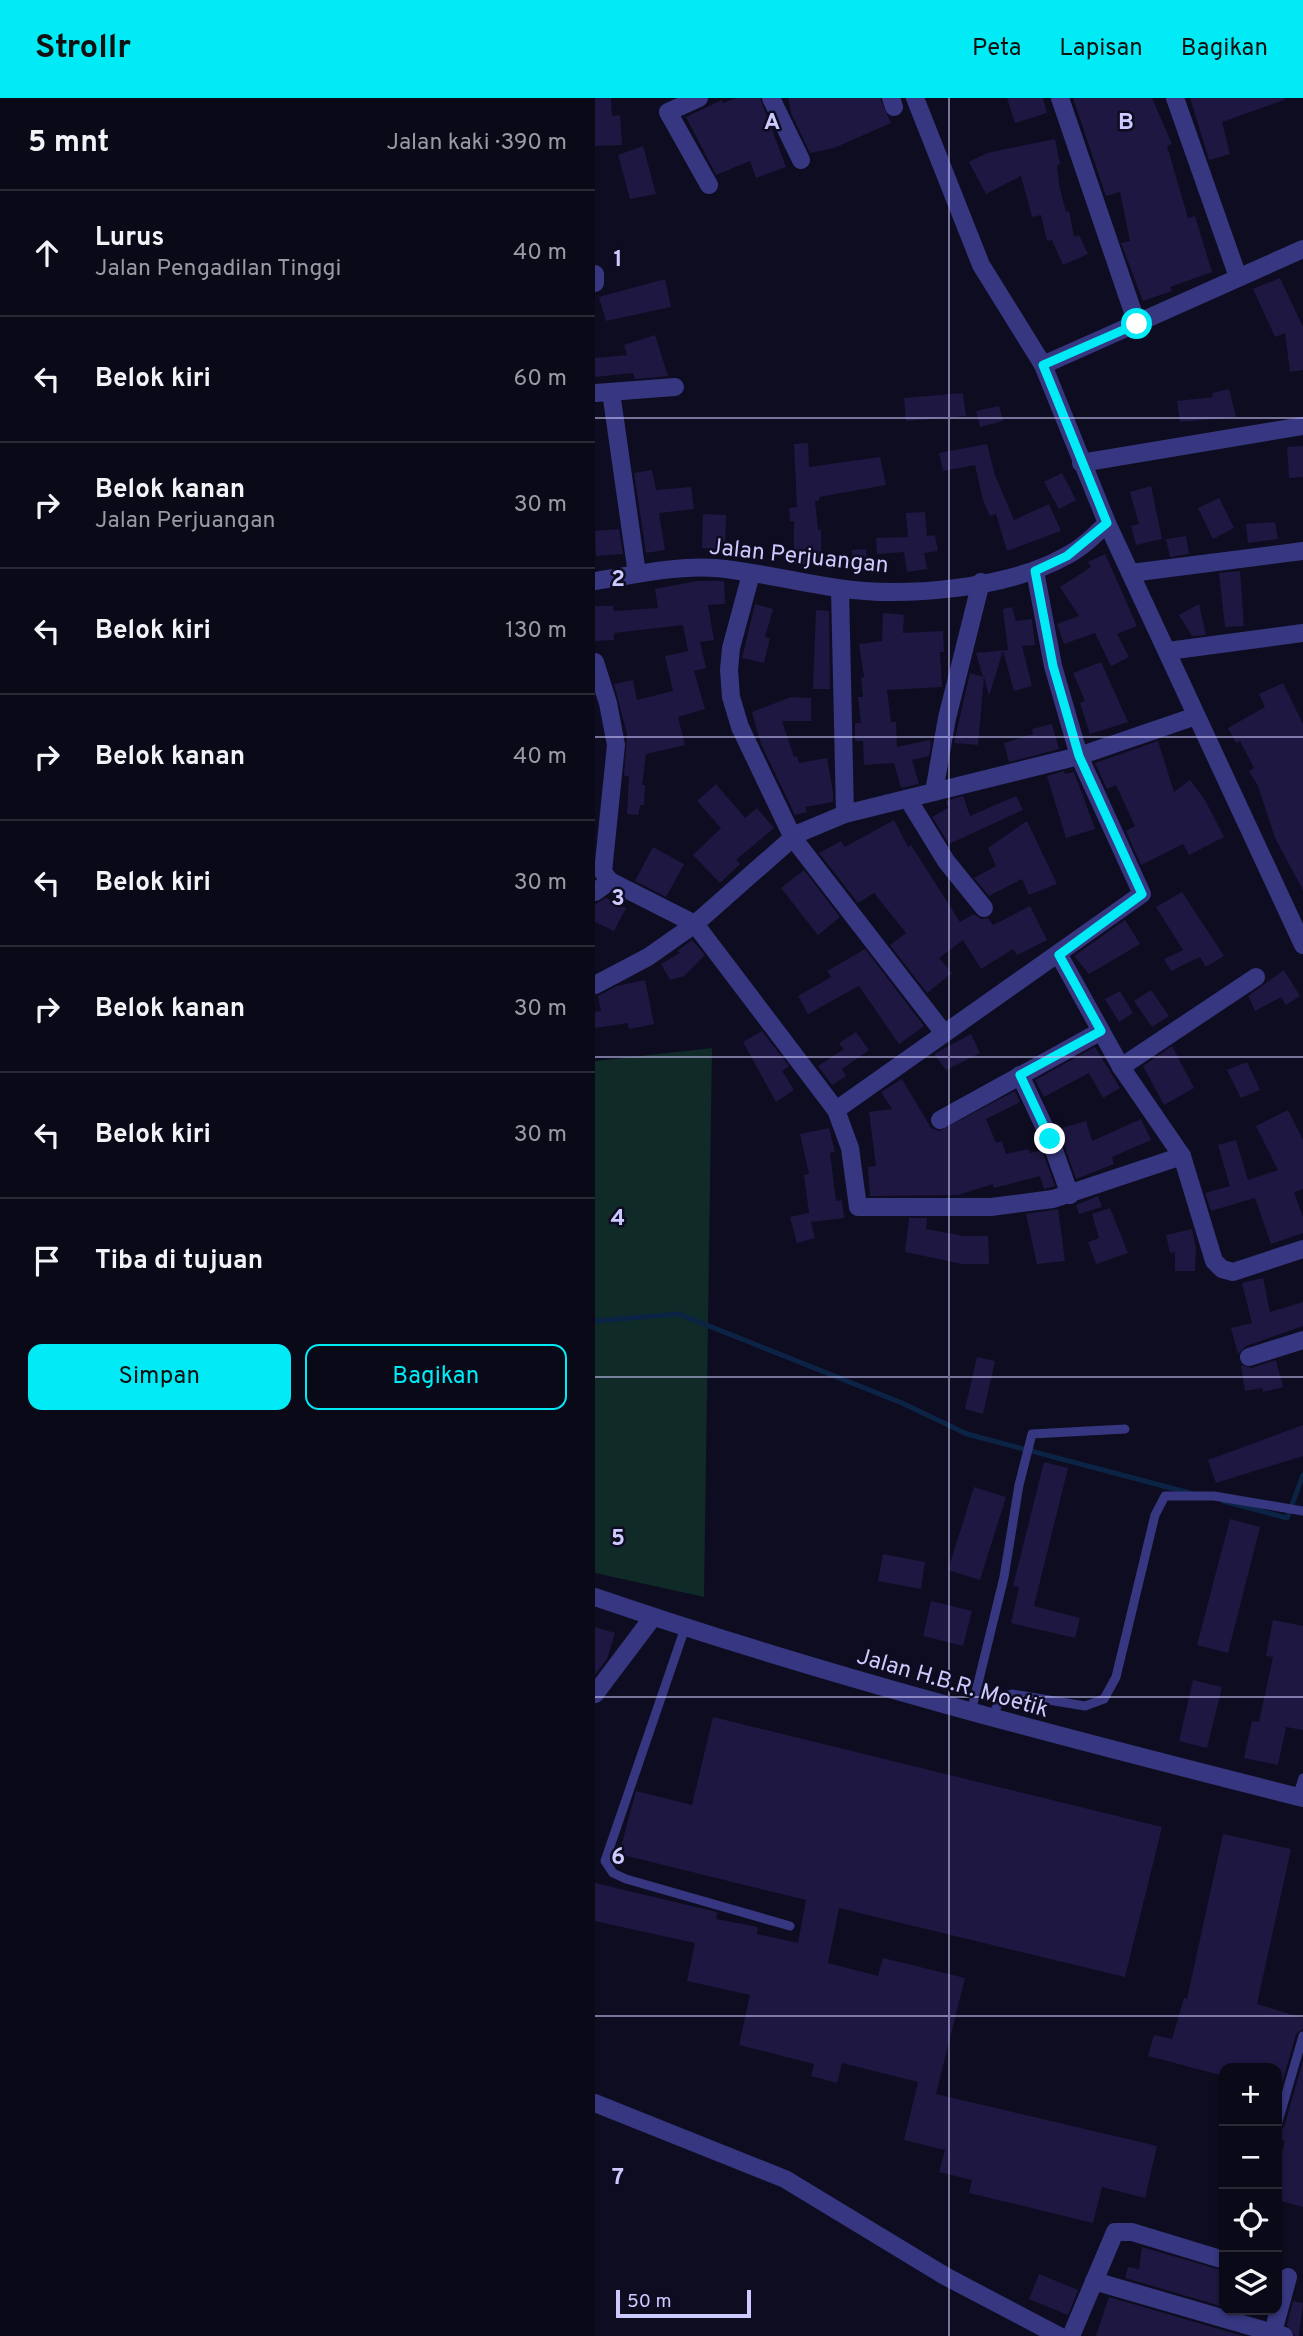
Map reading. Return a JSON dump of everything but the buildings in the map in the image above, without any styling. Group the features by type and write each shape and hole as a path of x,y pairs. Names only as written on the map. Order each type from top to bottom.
{"street":[{"path":"699,98 668,111 709,185"},
{"path":"771,98 801,160"},
{"path":"915,98 981,265 1043,365 1107,523 1303,945"},
{"path":"1060,98 1137,324"},
{"path":"1175,98 1238,277"},
{"path":"1043,365 1303,249"},
{"path":"595,274 595,283"},
{"path":"637,575 603,393 675,387"},
{"path":"1081,463 1303,426"},
{"name":"Jalan Perjuangan","path":"595,581 695,568 840,589 903,590 981,582 1035,571 1067,556 1107,523"},
{"path":"1131,573 1303,551"},
{"path":"835,1110 943,1032 1059,955 1142,894 1079,756 1053,666 1035,571"},
{"path":"751,574 731,648 731,697 740,727 793,838 943,1032"},
{"path":"934,792 947,718 981,582"},
{"path":"840,589 845,814"},
{"path":"1168,651 1303,633"},
{"path":"595,662 602,704 615,735 616,765 601,867 610,881 695,924 835,1110 850,1148 856,1203 859,1207 991,1207 1070,1195 1182,1156"},
{"path":"595,985 648,957 695,924 793,838 845,814 1079,756 1196,716"},
{"path":"908,799 946,861 984,908"},
{"path":"595,892 610,881"},
{"path":"1059,955 1121,1066 1182,1156 1210,1254 1222,1269 1239,1271 1303,1249"},
{"path":"1121,1066 1256,977"},
{"path":"940,1121 1101,1031"},
{"path":"1020,1075 1050,1139 1070,1195"},
{"path":"1249,1357 1303,1340"},
{"name":"Jalan H.B.R. Moetik","path":"595,1597 685,1628 971,1714 1300,1798"},
{"path":"595,1693 653,1617"},
{"path":"595,2103 785,2179 945,2276 1059,2336"},
{"path":"1070,2336 1110,2239 1121,2229 1219,2258"},
{"path":"1094,2281 1276,2335 1289,2277"}],"lane":[{"path":"971,1714 1004,1577 1030,1440 1036,1432 1125,1429"},
{"path":"990,1719 1002,1697 1013,1694 1084,1706 1104,1699 1116,1677 1160,1500 1168,1494 1214,1496 1302,1510"},
{"path":"685,1628 605,1861 613,1872 626,1879 790,1926"},
{"path":"1300,1798 1303,1778"},
{"path":"1282,2108 1303,2035"}],"green space":[{"path":"712,1048 704,1597 595,1573 595,1061"}],"waterway":[{"path":"595,1321 679,1314 902,1403 967,1434 1190,1493"},
{"path":"1223,1501 1287,1518 1303,1475"}],"route":[{"path":"1050,1139 1020,1075 1101,1031 1059,955 1142,894 1079,756 1053,666 1035,571 1078,549 1107,523 1043,365 1137,324"}]}
